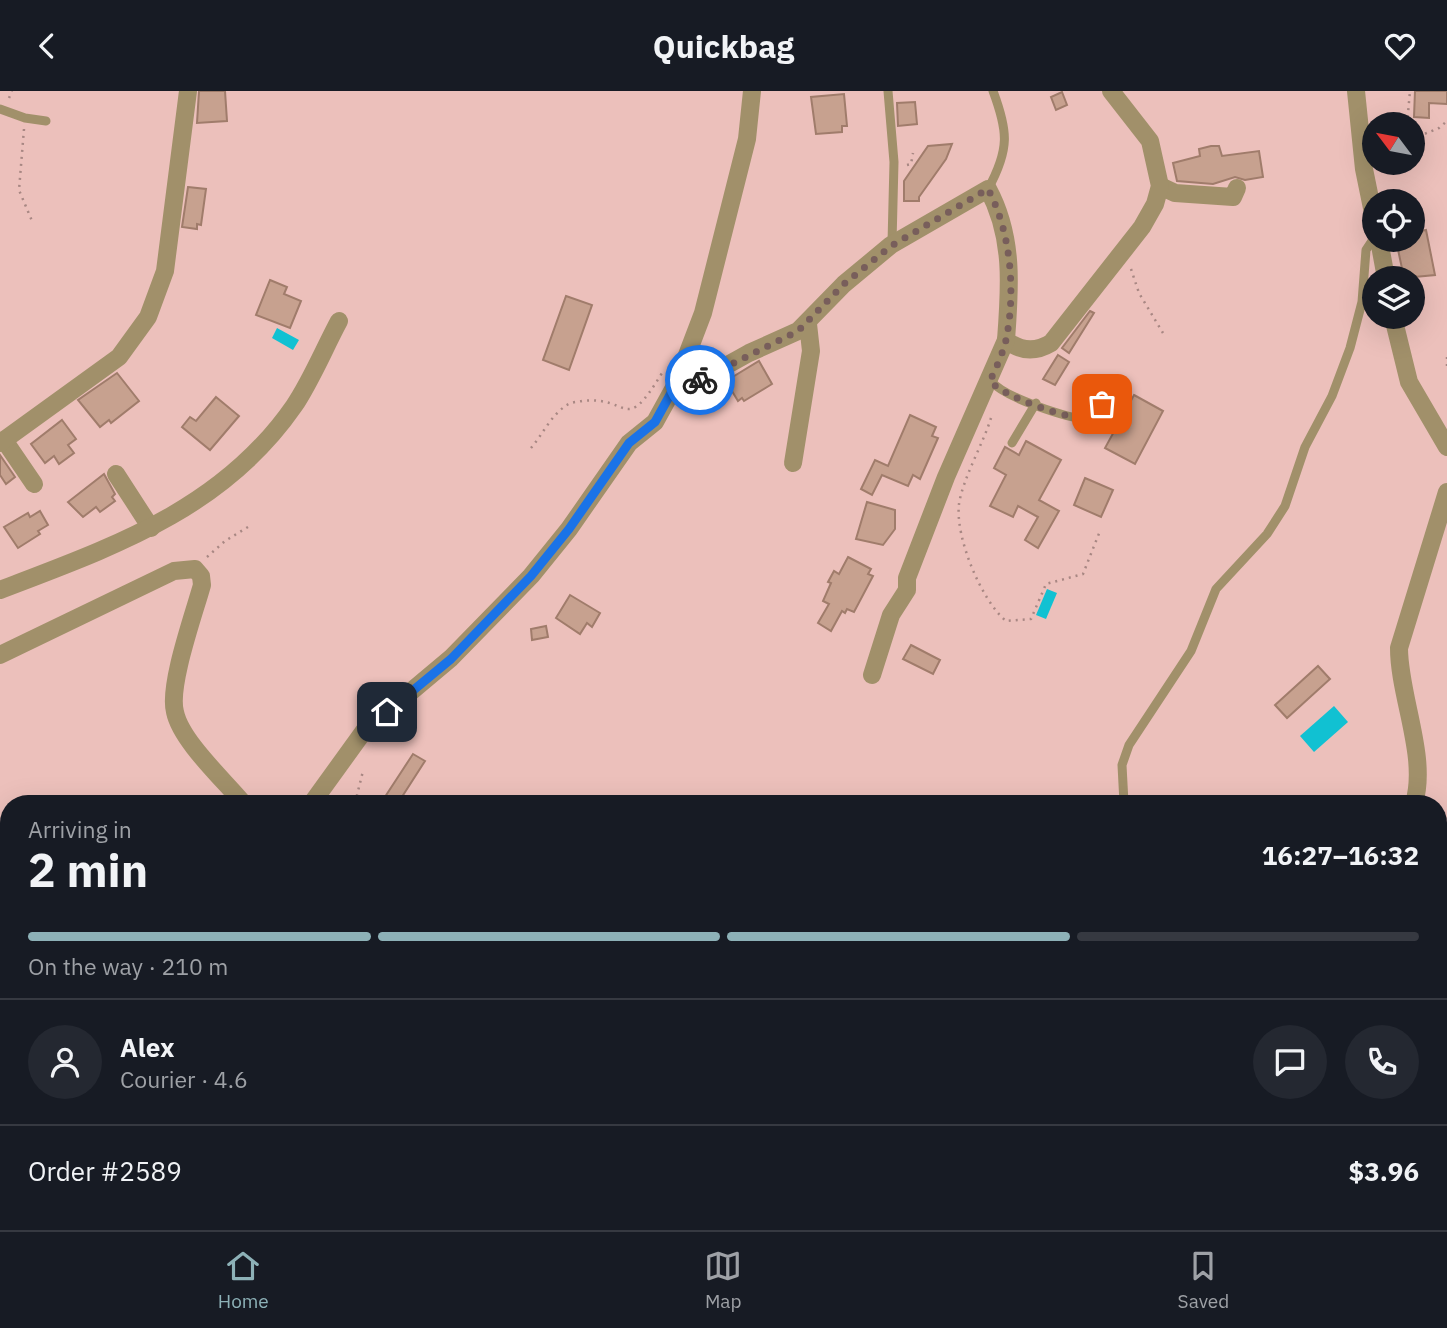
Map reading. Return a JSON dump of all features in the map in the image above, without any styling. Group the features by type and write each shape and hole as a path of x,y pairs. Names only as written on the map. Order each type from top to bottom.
{"street":[{"path":"34,484 2,442 119,357 148,317 165,271 188,91"},
{"path":"318,795 364,731 451,659 531,576 569,529 629,443 655,422 676,384 703,313 747,139 752,91"},
{"path":"1006,340 1023,350 1039,350 1051,343 1126,249 1155,204 1160,186 1157,162 1150,141 1111,91"},
{"path":"1356,91 1368,189"},
{"path":"1160,186 1175,193 1233,197 1237,188"},
{"path":"676,384 695,383 808,324 844,284 891,246 988,189 1002,225 1012,293 1006,340 946,477 907,578 907,590 891,615 872,674"},
{"path":"0,590 95,555 191,507 236,470 294,406 338,321"},
{"path":"793,463 811,351 808,324"},
{"path":"1396,329 1409,381 1447,447"},
{"path":"116,474 151,528"},
{"path":"1415,795 1417,763 1399,669 1399,648 1447,492"},
{"path":"0,655 154,579 186,568 195,569 201,576 202,585 179,670 174,712 188,738 236,795"}],"lane":[{"path":"888,91 894,162 895,219 891,246"},
{"path":"988,189 1005,147 1006,126 993,91"},
{"path":"0,109 25,118 46,121"},
{"path":"1124,795 1122,765 1129,745 1191,651 1216,589 1267,534 1284,506 1305,447 1332,396 1350,348 1362,302 1366,252"},
{"path":"990,381 1000,391 1071,418 1090,420 1113,389"},
{"path":"1012,443 1036,403"}],"path":[{"path":"1409,112 1410,91"},
{"path":"25,118 19,190 32,221"},
{"path":"1425,134 1447,121"},
{"path":"1126,249 1139,293 1163,333"},
{"path":"1447,357 1447,371"},
{"path":"531,448 556,413 569,403 603,401 618,409 632,409 647,397 663,371"},
{"path":"991,417 959,503 966,550 974,572 999,615 1006,621 1031,619 1046,584 1083,574 1100,531"},
{"path":"195,569 225,541 248,527"},
{"path":"357,795 363,771"}],"water":[{"path":"277,328 299,340 293,350 272,338"},
{"path":"1047,589 1057,593 1046,619 1036,615"},
{"path":"1334,706 1348,722 1314,752 1300,736"}],"building":[{"path":"199,91 225,91 227,121 197,123"},
{"path":"1415,91 1447,91 1447,104 1429,103 1429,118 1425,118 1425,112 1414,112"},
{"path":"1062,92 1067,105 1056,110 1051,97"},
{"path":"844,94 847,126 842,126 842,132 816,134 811,97"},
{"path":"915,102 917,124 898,126 897,103"},
{"path":"952,144 946,159 919,197 919,201 904,201 904,181 928,146"},
{"path":"1219,146 1222,156 1259,151 1263,177 1245,180 1235,177 1213,184 1177,181 1173,163 1200,156 1199,149"},
{"path":"188,187 206,189 201,225 197,224 197,229 182,227"},
{"path":"1425,230 1435,275 1425,276 1425,266 1401,266 1399,252 1425,252"},
{"path":"270,280 287,287 284,294 301,301 290,328 256,315"},
{"path":"566,296 592,305 569,370 543,360"},
{"path":"1090,311 1094,313 1069,353 1062,348"},
{"path":"1058,355 1069,362 1055,385 1043,379"},
{"path":"759,361 772,384 744,401 742,398 738,401 726,381"},
{"path":"117,373 139,401 111,423 109,420 100,427 78,400"},
{"path":"1134,395 1163,411 1135,464 1105,448"},
{"path":"216,397 239,416 210,450 182,427 190,417 196,421"},
{"path":"910,415 936,427 932,436 938,438 920,479 913,475 908,486 882,475 872,495 861,489 875,460 888,466"},
{"path":"62,420 76,439 68,445 74,453 59,464 54,456 45,463 31,444"},
{"path":"1026,441 1061,460 1039,500 1059,511 1038,548 1025,540 1038,517 1018,506 1013,517 990,506 1006,475 994,468 1005,447 1019,455"},
{"path":"0,455 15,477 6,484 0,475"},
{"path":"104,474 115,494 112,497 115,501 100,512 96,507 83,517 68,502"},
{"path":"1085,478 1113,490 1101,517 1074,505"},
{"path":"867,502 895,510 895,529 883,545 856,539"},
{"path":"40,511 48,525 38,531 40,534 18,548 4,527 28,513 30,517"},
{"path":"848,557 871,569 868,574 873,576 854,612 847,609 845,613 842,611 831,631 818,623 829,604 823,601 834,571 839,574"},
{"path":"570,595 600,613 592,627 587,623 580,634 556,618"},
{"path":"546,626 548,637 532,640 531,629"},
{"path":"911,645 940,660 933,674 903,659"},
{"path":"1318,666 1330,679 1287,718 1275,705"},
{"path":"413,754 425,761 403,795 386,795"}],"way so far":[{"path":"700,380 749,353 798,331 808,324 844,284 891,246 968,204 988,189 995,201 1002,225 1012,293 1006,340 990,381 1000,391 1071,418 1090,420 1102,404"}],"route":[{"path":"387,712 451,659 531,576 569,529 629,443 655,422 676,384 695,383 700,380"}]}
